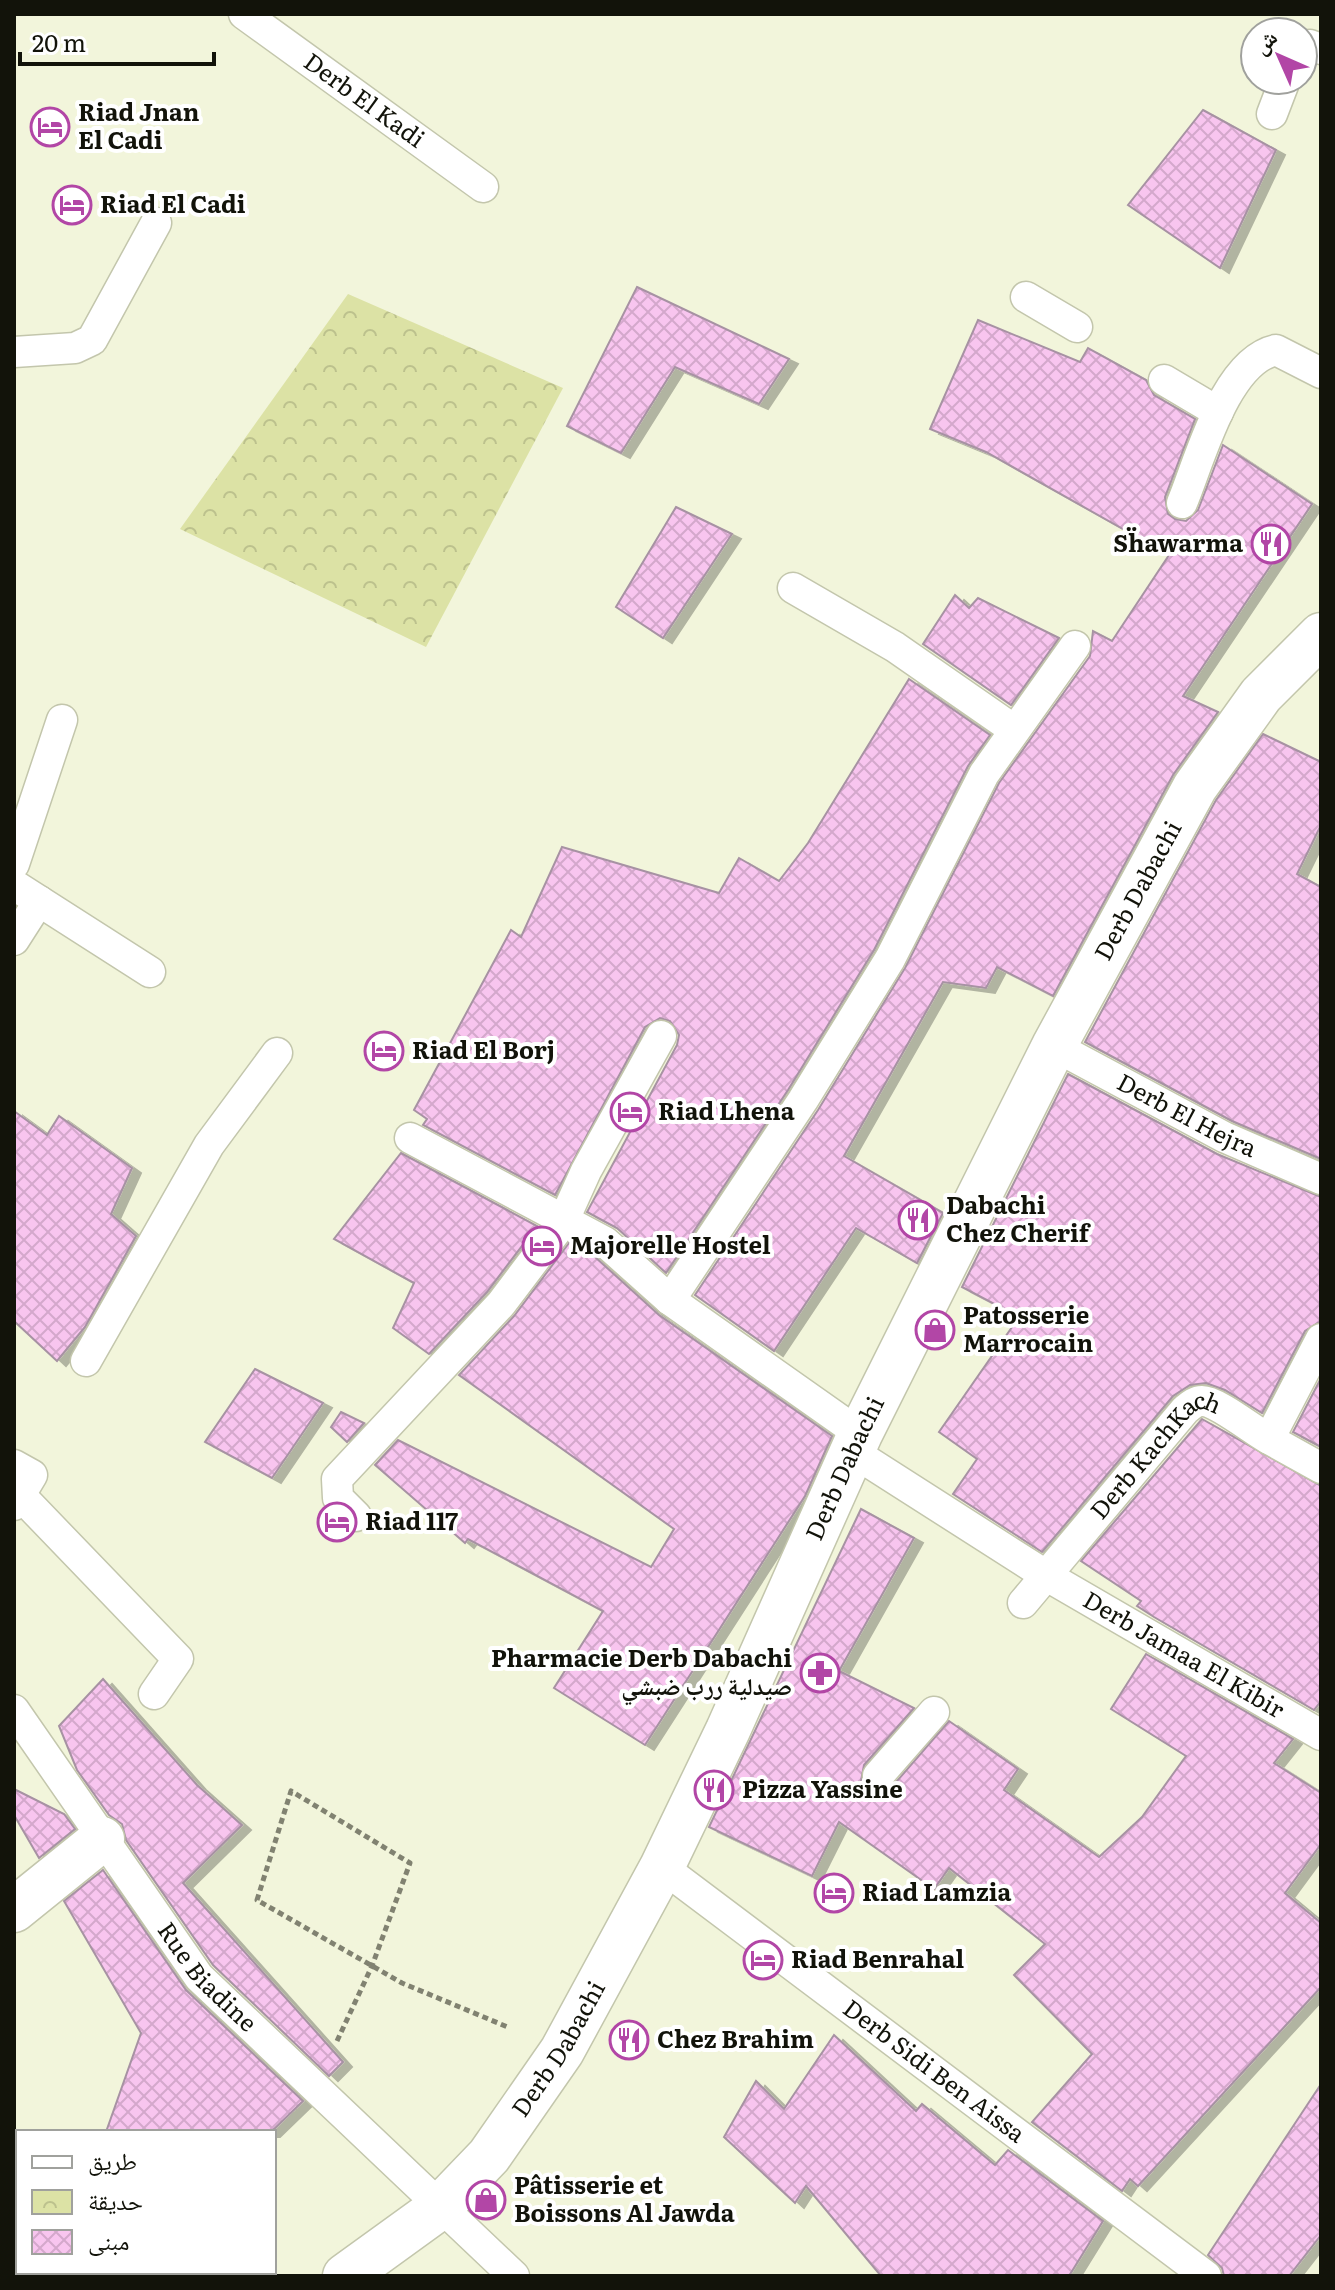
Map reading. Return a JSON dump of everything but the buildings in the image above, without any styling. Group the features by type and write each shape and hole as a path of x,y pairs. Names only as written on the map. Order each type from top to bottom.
{"street":[{"name":"Derb Dabachi","path":"345,2276 439,2208 489,2156 562,2051 662,1867 857,1443 1054,1046 1195,787 1261,695 1321,635"},
{"path":"14,1910 102,1839"}],"lane":[{"name":"Derb El Kadi","path":"244,14 483,187"},
{"path":"1272,114 1279,96"},
{"path":"14,352 75,348 92,340 156,223"},
{"path":"1026,297 1077,327"},
{"path":"1182,503 1218,412 1253,358 1276,350 1321,373"},
{"path":"1164,380 1218,412"},
{"path":"793,588 895,647 1013,729"},
{"path":"670,1300 803,1100 890,959 984,774 1013,729 1075,646"},
{"path":"14,864 62,720"},
{"path":"14,940 27,893 150,972"},
{"path":"356,1516 338,1498 337,1479 501,1304 563,1222 586,1171 661,1036"},
{"name":"Derb El Hejra","path":"1054,1046 1224,1137 1321,1179"},
{"path":"86,1361 209,1145 277,1053"},
{"name":"Derb Jamaa El Kibir","path":"410,1138 605,1242 670,1300 857,1443 1047,1576 1321,1735"},
{"name":"Derb KachKach","path":"1047,1576 1185,1410 1196,1401 1218,1407 1269,1439 1321,1339"},
{"path":"1269,1439 1321,1468"},
{"path":"14,1465 32,1475 17,1500 178,1659 154,1694"},
{"path":"1023,1603 1047,1576"},
{"name":"Rue Biadine","path":"14,1710 199,1977 514,2276"},
{"path":"878,1776 934,1712"},
{"name":"Derb Sidi Ben Aissa","path":"662,1867 1206,2276"}],"path":[{"path":"325,2039 333,2049 372,1966 410,1863 291,1791 257,1900 372,1966 402,1983 562,2051"}],"green space":[{"path":"348,294 563,388 426,647 180,529"}],"place":[{"name":"Riad Jnan El Cadi","path":"50,127"},
{"name":"Riad El Cadi","path":"72,205"},
{"name":"Sḧawarma","path":"1271,544"},
{"name":"Riad El Borj","path":"384,1051"},
{"name":"Riad Lhena","path":"630,1112"},
{"name":"Dabachi Chez Cherif","path":"918,1220"},
{"name":"Majorelle Hostel","path":"542,1246"},
{"name":"Patosserie Marrocain","path":"935,1330"},
{"name":"Riad 117","path":"337,1522"},
{"name":"Pharmacie Derb Dabachi صيدلية ررب ضبشي","path":"820,1673"},
{"name":"Pizza Yassine","path":"714,1790"},
{"name":"Riad Lamzia","path":"834,1893"},
{"name":"Riad Benrahal","path":"763,1960"},
{"name":"Chez Brahim","path":"629,2040"},
{"name":"Pâtisserie et Boissons Al Jawda","path":"486,2200"}]}
